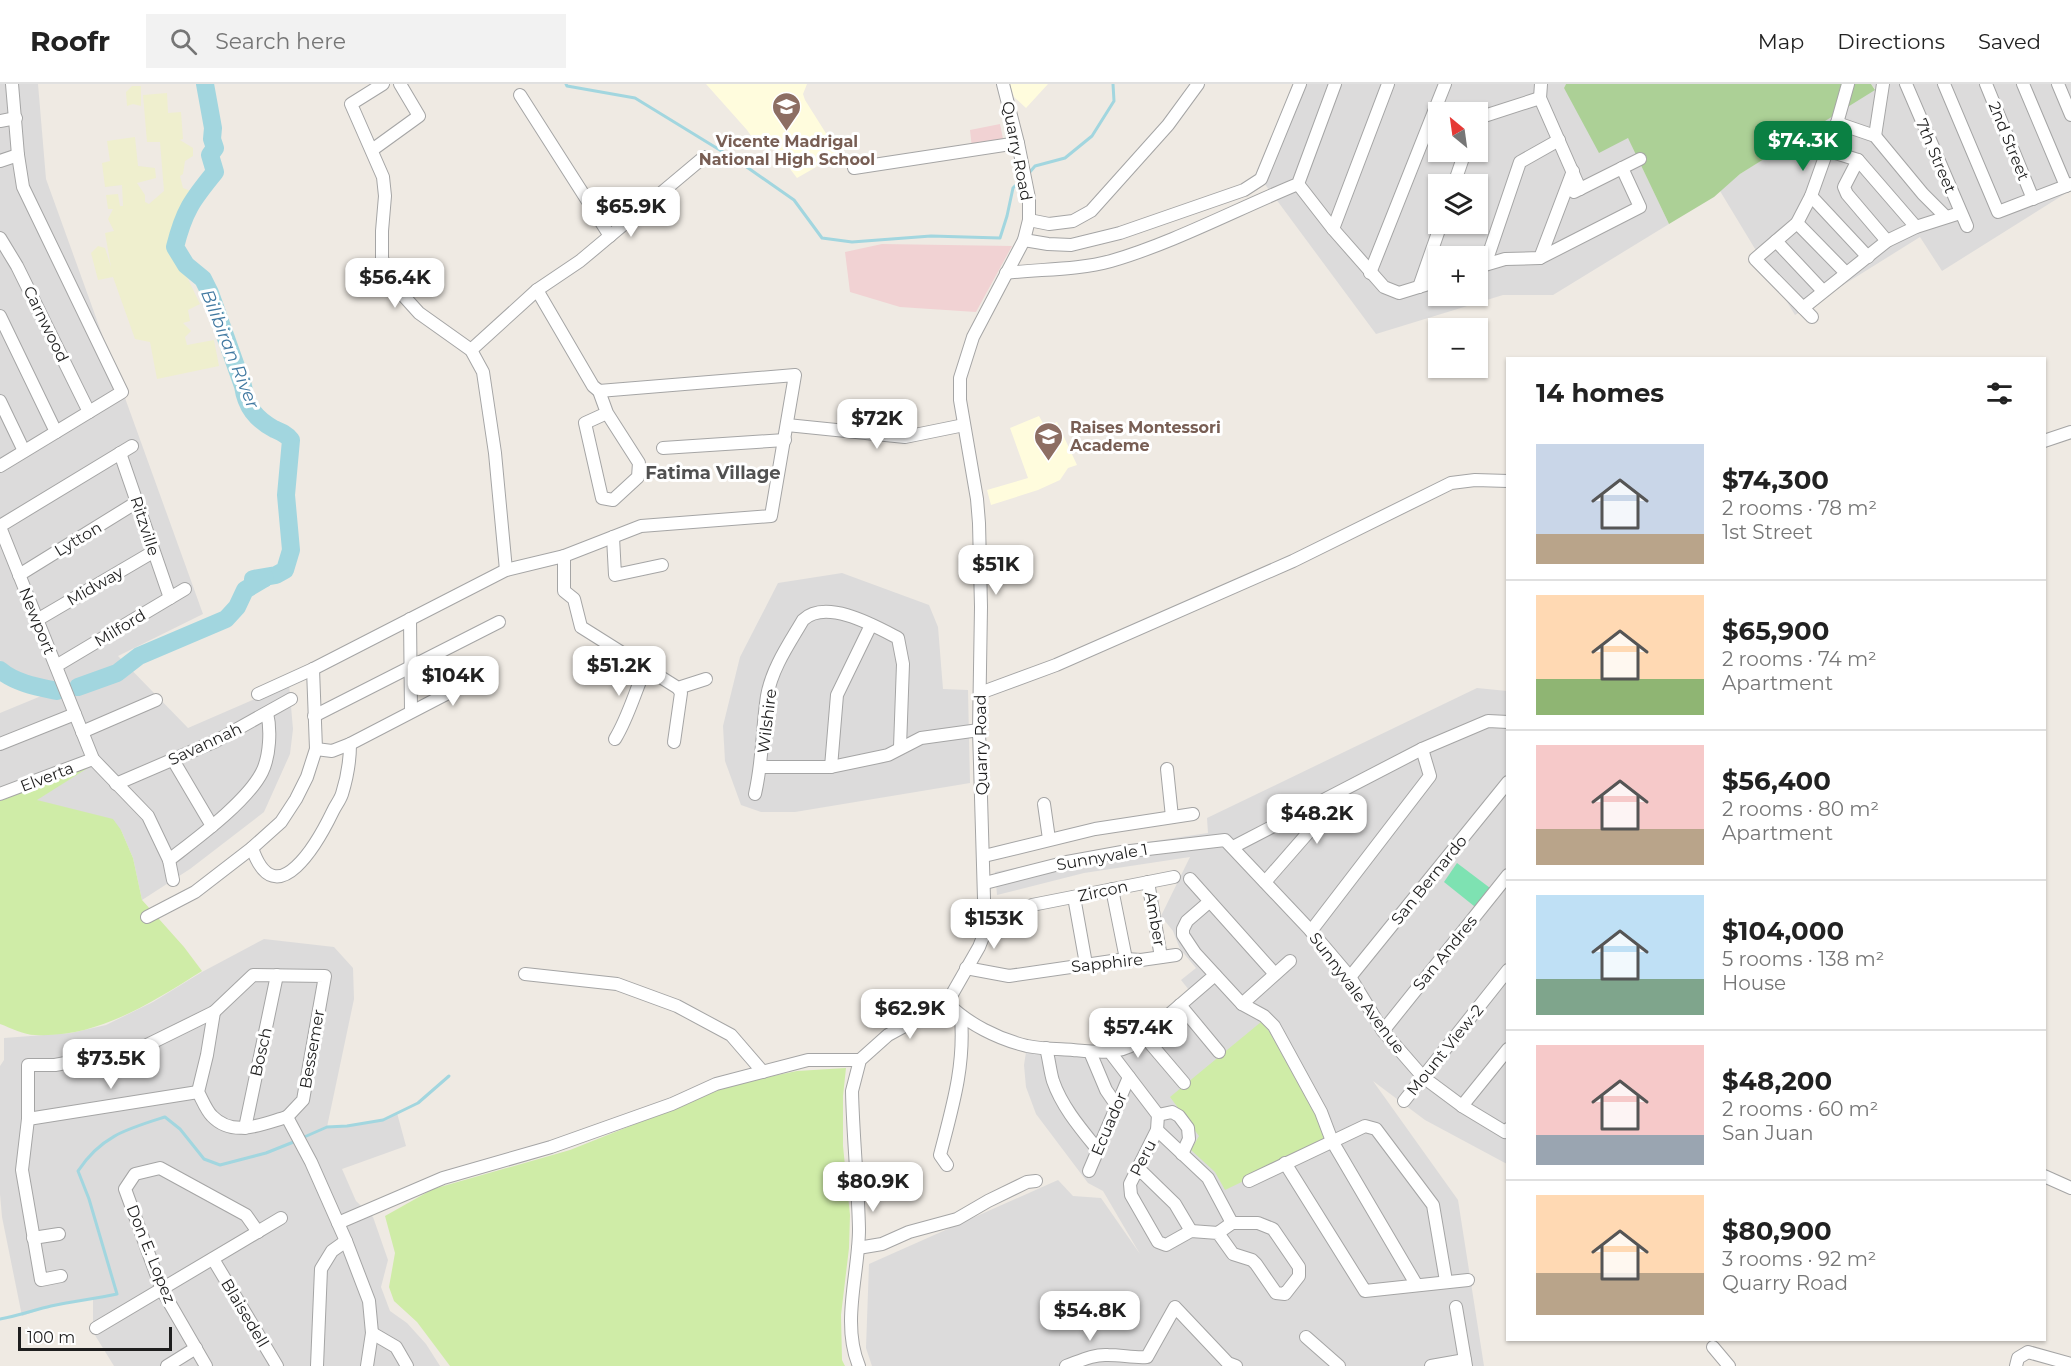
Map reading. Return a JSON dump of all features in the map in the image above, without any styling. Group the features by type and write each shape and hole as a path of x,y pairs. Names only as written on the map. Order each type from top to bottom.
{"street":[{"path":"0,466 122,392 23,187 12,84"},
{"path":"383,84 351,104 383,177 385,196 382,258 391,282 419,313 471,350 483,372 495,453 506,570"},
{"path":"372,150 419,116 400,84"},
{"name":"Quarry Road","path":"947,1003 985,932 979,730 979,523 960,400 960,378 973,337 1024,240 1029,220 1029,198 1003,84"},
{"path":"1029,220 1049,224 1073,221 1091,211 1168,125 1198,84"},
{"path":"1024,240 1071,245 1120,233 1245,190 1261,179 1300,84"},
{"path":"1006,273 1110,261 1158,244 1298,184 1335,84"},
{"path":"1333,229 1388,84"},
{"path":"1370,273 1444,84"},
{"path":"1541,84 1540,98 1580,189"},
{"path":"1848,84 1838,123 1826,150 1811,196 1797,223 1755,259 1807,313 1823,291 1887,241 1916,227 1960,213"},
{"path":"1875,136 1883,84"},
{"name":"7th Street","path":"1906,84 1967,226"},
{"path":"1944,84 1998,212 2068,185 2023,84"},
{"name":"2nd Street","path":"1986,84 2033,199"},
{"path":"2058,84 2071,115"},
{"path":"520,95 610,236"},
{"path":"1488,115 1540,98"},
{"path":"0,121 16,118"},
{"path":"1838,123 1875,136 1923,194 1946,217"},
{"path":"1488,247 1520,162 1559,140"},
{"path":"854,168 1018,143"},
{"path":"1826,150 1858,160 1916,227"},
{"path":"0,161 18,155"},
{"path":"471,350 537,290 580,261 704,158"},
{"path":"1562,198 1640,159"},
{"path":"1858,160 1844,187 1847,195 1887,241"},
{"path":"1488,264 1505,259 1540,258 1640,207 1622,168"},
{"path":"1540,258 1573,171"},
{"path":"1298,184 1333,229 1384,287 1399,293 1428,284"},
{"path":"1811,196 1868,257"},
{"path":"1797,223 1846,273"},
{"path":"1419,287 1438,234"},
{"name":"Carnwood","path":"0,238 17,266 89,412"},
{"path":"1776,241 1823,291"},
{"path":"537,290 593,386 599,392 607,413 639,463 638,477 613,500 602,498 585,423 607,413"},
{"path":"0,316 56,432"},
{"path":"258,694 313,669 506,570 564,556 641,526 771,516 795,375 599,392"},
{"path":"0,401 24,451"},
{"path":"788,425 906,437 964,425"},
{"path":"2046,440 2071,432"},
{"path":"663,448 785,440"},
{"path":"0,527 132,446"},
{"name":"Ritzville","path":"120,453 170,598"},
{"path":"980,693 1056,665 1293,561 1451,483 1475,480 1506,481"},
{"name":"Lytton","path":"19,575 137,502"},
{"name":"Newport","path":"0,527 93,759"},
{"path":"613,537 615,574 662,565"},
{"name":"Midway","path":"38,620 153,552"},
{"path":"564,556 564,591 574,599 581,627 678,688 681,693 674,742"},
{"name":"Milford","path":"56,666 185,589"},
{"name":"Wilshire","path":"755,794 762,767 767,694 778,661 808,615 839,612 898,638 903,664 900,747"},
{"path":"410,619 411,711"},
{"path":"314,716 410,665 499,622"},
{"path":"831,767 837,695 871,625"},
{"path":"615,739 626,721 637,685 646,667"},
{"path":"147,917 195,892 252,848 281,822 307,777 316,749 313,669"},
{"path":"316,749 332,752 481,676"},
{"path":"678,688 706,679"},
{"name":"Savannah","path":"116,784 216,741 291,699"},
{"path":"82,732 156,700"},
{"path":"168,860 212,826 248,791 263,771 270,738 267,713"},
{"path":"0,744 75,714"},
{"path":"1233,847 1422,749 1488,721 1506,722"},
{"path":"762,767 831,767 888,755 921,738 979,730"},
{"path":"252,848 262,869 273,876 289,873 303,860 325,830 342,795 350,760 350,744"},
{"path":"1311,931 1430,776 1422,749"},
{"path":"93,759 148,816 168,860 173,880"},
{"name":"Elverta","path":"0,794 93,759"},
{"path":"173,759 212,826"},
{"path":"1167,769 1172,817"},
{"name":"San Bernardo","path":"1350,977 1506,784"},
{"path":"1264,882 1347,788"},
{"path":"1044,804 1049,839"},
{"path":"984,856 1095,829 1193,814"},
{"name":"Sunnyvale Avenue","path":"1222,839 1233,847 1311,931 1350,977 1383,1031 1423,1077 1462,1106 1506,1131"},
{"name":"Sunnyvale 1","path":"985,883 1067,862 1122,852 1222,839"},
{"name":"Zircon","path":"1032,905 1174,877"},
{"name":"San Andres","path":"1383,1031 1506,877"},
{"path":"1190,879 1275,974"},
{"name":"Amber","path":"1148,882 1161,957"},
{"path":"1112,889 1126,958"},
{"path":"1074,897 1086,964"},
{"path":"1209,902 1187,921 1183,929 1188,943 1242,1004 1264,1016 1274,1026 1321,1112 1332,1141 1416,1284"},
{"name":"Sapphire","path":"966,968 1009,976 1126,958 1141,960 1176,955"},
{"path":"1242,1004 1290,961"},
{"name":"Mount View-2","path":"1404,1101 1506,973"},
{"path":"525,974 617,984 677,1006 731,1035 763,1072"},
{"path":"61,1276 41,1280 22,1170 28,1119 28,1065 55,1065 139,1049 214,1012 253,975 277,975"},
{"name":"Bessemer","path":"277,975 325,976 303,1100 287,1117"},
{"name":"Bosch","path":"245,1128 277,975"},
{"path":"859,1366 854,1354 852,1323 858,1248 852,1090 860,1060 888,1035 947,1003 962,1017 1004,1039 1028,1047 1090,1052 1126,1049 1215,975"},
{"path":"1180,1005 1219,1052"},
{"path":"214,1012 198,1092 211,1116 230,1128 245,1128 287,1117 311,1162 346,1241 369,1301 372,1333 367,1366"},
{"path":"947,1165 940,1155 960,1078 962,1017"},
{"path":"1143,1036 1184,1083"},
{"path":"1046,1048 1053,1081 1074,1121 1098,1150"},
{"path":"1462,1106 1506,1051"},
{"path":"1090,1052 1106,1090 1117,1106"},
{"path":"1110,1052 1158,1114 1157,1130 1213,1185 1232,1223"},
{"path":"338,1223 443,1178 551,1147 672,1104 716,1084 808,1060 860,1060"},
{"name":"Ecuador","path":"1089,1171 1129,1077"},
{"path":"28,1119 198,1092"},
{"path":"1158,1114 1172,1112 1179,1116 1188,1128 1189,1139 1182,1154"},
{"path":"1249,1181 1365,1126 1376,1129 1434,1209 1446,1281"},
{"name":"Peru","path":"1157,1130 1130,1184 1131,1195 1158,1242 1166,1245 1191,1231"},
{"path":"1285,1163 1362,1289 1368,1292 1416,1284 1468,1280"},
{"name":"Don E. Lopez","path":"207,1366 162,1290 125,1190 135,1174 160,1168 246,1215 258,1232"},
{"path":"1138,1168 1175,1204 1191,1231 1218,1233 1232,1223 1258,1223 1273,1229 1300,1269 1299,1276 1285,1294 1276,1293 1252,1260 1233,1254 1218,1233"},
{"path":"2046,1177 2071,1188"},
{"path":"858,1248 882,1244 909,1232 957,1219 1027,1182 1036,1181"},
{"path":"96,1328 281,1218"},
{"path":"33,1238 59,1234"},
{"path":"317,1366 321,1269 332,1251 346,1241"},
{"name":"Blaisedell","path":"213,1259 277,1366"},
{"path":"1066,1366 1090,1357 1109,1354 1149,1361 1175,1307 1228,1363 1236,1366"},
{"path":"1431,1366 1465,1363 1456,1307"},
{"path":"372,1333 396,1347 407,1366"},
{"path":"1306,1337 1339,1366"},
{"path":"1713,1347 1729,1366"},
{"path":"167,1366 196,1348"},
{"path":"2016,1366 2018,1358 2028,1352 2071,1364"}],"shaded area":[{"path":"0,84 38,84 46,179 203,614 118,656 188,728 289,684 293,729 290,754 264,812 190,869 142,900 133,858 121,830 36,800 87,768 0,801 0,713 46,694 37,683 1,663 0,660"},
{"name":"Vicente Madrigal National High School","path":"706,84 807,84 803,94 805,100 839,154 797,178 764,135 754,140"},
{"path":"1010,84 1048,84 1026,108 1014,97"},
{"path":"1304,84 1566,84 1564,88 1628,137 1669,224 1553,295 1503,295 1488,300 1488,246 1428,246 1428,306 1467,306 1376,334 1264,183"},
{"path":"1871,84 2071,84 2071,190 1942,271 1920,237 1795,315 1720,191 1740,174 1875,89"},
{"path":"1000,124 1004,144 972,148 970,130"},
{"path":"882,244 1012,246 976,312 900,307 850,292 845,252"},
{"name":"Raises Montessori Academe","path":"1039,416 1045,427 1057,422 1077,465 1068,468 1060,480 1038,490 991,505 987,490 1028,478 1010,428"},
{"path":"842,573 929,605 938,627 943,689 968,690 970,783 795,812 761,812 741,805 725,761 723,726 740,657 778,583"},
{"path":"1477,688 1506,691 1506,1163 1425,1120 1373,1081 1458,1200 1484,1366 872,1366 866,1348 869,1264 1058,1180 1073,1196 1101,1198 1140,1254 1103,1191 1088,1183 1036,1114 1026,1087 1024,1065 1028,1039 1047,1044 1088,1049 1121,1046 1189,990 1181,980 1196,968 1180,949 1173,931 1161,916 1190,857 1084,873 997,895 995,872 1120,846 1208,833 1207,818"},
{"path":"264,939 334,947 353,968 354,999 327,1127 383,1120 397,1113 406,1146 342,1169 356,1201 373,1217 388,1260 381,1287 390,1311 407,1323 426,1344 440,1366 114,1366 93,1332 93,1300 82,1299 47,1307 22,1316 2,1217 0,1194 0,1066 4,1060 4,1038 71,1033 106,1025 153,1002 202,972"}],"green space":[{"path":"1566,84 1871,84 1875,90 1740,174 1714,197 1669,224 1628,138 1599,153 1564,88"},
{"path":"132,86 141,86 141,106 133,104 127,106 126,92"},
{"path":"167,93 168,113 181,112 183,139 180,140 193,148 193,156 185,161 183,174 180,176 183,188 191,191 177,220 186,223 175,258 176,266 187,277 200,304 188,310 190,321 183,323 191,331 185,337 187,345 214,340 219,366 157,379 150,342 135,339 113,277 98,280 91,253 98,246 105,248 111,267 105,233 114,231 108,219 113,209 108,209 106,195 118,194 120,206 123,206 122,185 105,187 102,163 110,161 107,141 135,137 138,166 155,168 156,178 137,183 145,195 145,202 149,204 164,191 160,142 147,142 143,95"},
{"path":"91,766 37,800 113,819 121,830 133,858 142,900 202,971 143,1006 102,1025 58,1034 26,1034 0,1024 0,801"},
{"path":"1457,863 1494,891 1479,910 1444,882"},
{"path":"1261,1022 1269,1031 1316,1116 1325,1142 1225,1190 1215,1172 1191,1150 1199,1136 1170,1097"},
{"path":"846,1068 843,1096 843,1146 850,1215 849,1248 841,1315 842,1360 845,1366 450,1366 417,1322 394,1301 389,1287 395,1253 385,1216 433,1189 570,1150 698,1099 720,1087 797,1071"}],"waterway":[{"name":"Bilibiran River","path":"205,84 215,148 210,155 215,172 190,206 175,247 186,265 203,279 210,293 249,406 262,421 291,440 286,495 291,550 285,570 276,575 253,579 265,578"},
{"path":"566,84 635,98 741,163 794,200 822,238 852,242 931,236 1000,238 1013,188 1022,179"},
{"path":"1029,173 1035,166 1065,158 1092,136 1114,101 1113,84"},
{"name":"Bilibiran River","path":"78,687 117,673 139,656 226,619 237,607 245,590 265,578"},
{"name":"Bilibiran River","path":"0,670 20,681 57,691"},
{"path":"302,1138 327,1127 383,1120 418,1103 449,1076"},
{"path":"0,1319 51,1306 117,1294 89,1199 78,1171 96,1149 116,1135 165,1117 180,1129 204,1159 220,1165 266,1153 296,1141"}],"place":[{"name":"Vicente Madrigal National High School","path":"787,132"},
{"name":"Raises Montessori Academe","path":"1049,462"}],"district":[{"name":"Fatima Village","path":"713,473"}]}
